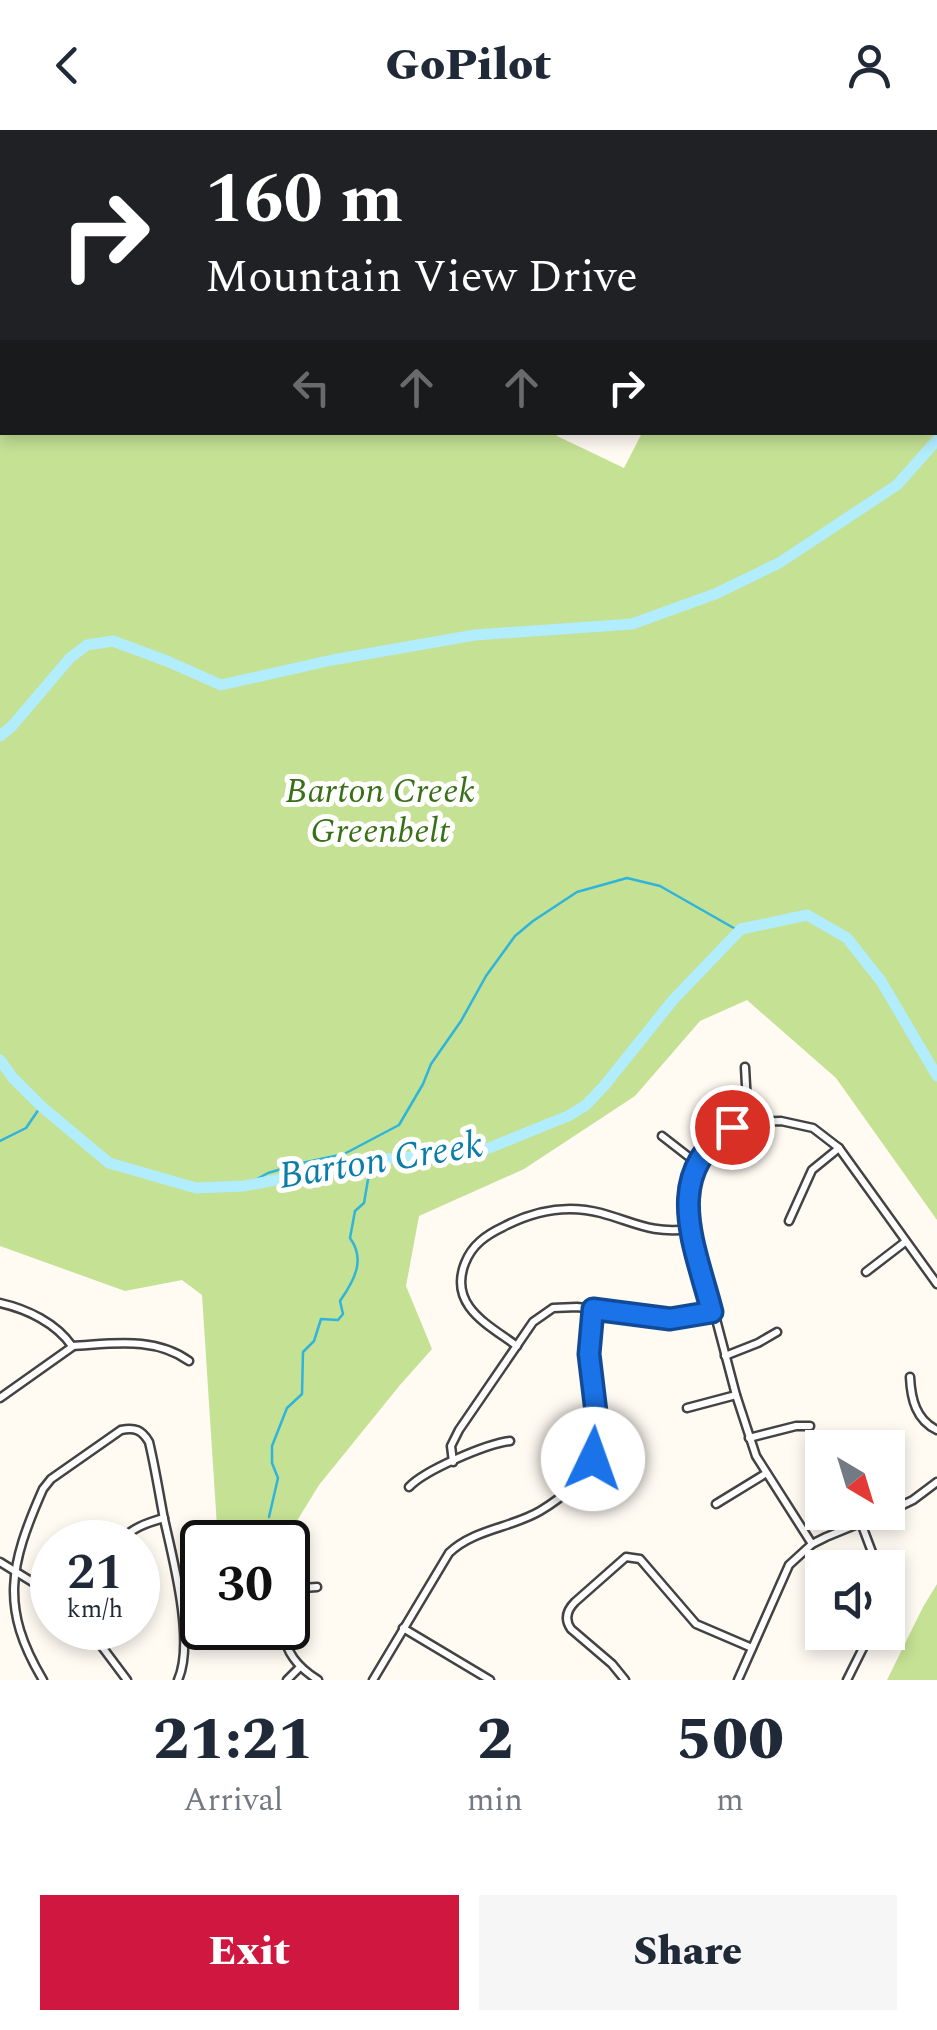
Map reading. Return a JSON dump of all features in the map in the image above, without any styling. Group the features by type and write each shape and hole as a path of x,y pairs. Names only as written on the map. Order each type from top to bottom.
{"street":[{"path":"745,1068 748,1122"},
{"path":"812,1544 765,1474 736,1395 691,1229 688,1197 698,1164 732,1127 748,1122 782,1121 813,1128 838,1148 937,1284"},
{"path":"662,1136 698,1164"},
{"path":"789,1220 812,1170 838,1148"},
{"path":"518,1346 474,1313 461,1293 465,1262 484,1238 518,1219 573,1208 659,1231 691,1229"},
{"path":"866,1272 905,1242"},
{"path":"0,1303 46,1322 72,1346"},
{"path":"453,1462 451,1446 459,1430 533,1322 553,1308 566,1306 670,1319 712,1312"},
{"path":"373,1680 449,1552 470,1537 516,1522 550,1505 571,1487 593,1459 598,1429 589,1354 593,1309"},
{"path":"725,1356 778,1332"},
{"path":"0,1398 72,1346 144,1343 164,1347 189,1360"},
{"path":"910,1378 917,1411 925,1423 937,1430"},
{"path":"686,1408 736,1395"},
{"path":"749,1438 810,1426"},
{"path":"4,1592 9,1566 51,1479 121,1430 137,1429 150,1442 178,1580 183,1630 182,1671 178,1680"},
{"path":"408,1487 416,1479 453,1462 497,1443 510,1442"},
{"path":"716,1504 765,1474"},
{"path":"905,1504 937,1482"},
{"path":"157,1520 164,1518"},
{"path":"738,1680 789,1565 812,1544 845,1530"},
{"path":"625,1680 567,1624 566,1617 575,1602 626,1557 640,1559 696,1624 752,1648"},
{"path":"0,1562 30,1580"},
{"path":"310,1588 317,1587"},
{"path":"403,1628 490,1680"},
{"path":"17,1647 43,1680"},
{"path":"104,1650 127,1680"},
{"path":"288,1650 299,1668 318,1680"},
{"path":"847,1680 861,1650"},
{"path":"287,1680 299,1668"}],"green space":[{"name":"Barton Creek Greenbelt","path":"0,435 557,436 624,468 641,435 937,435 937,1220 836,1078 747,1000 700,1021 635,1096 524,1169 419,1216 406,1286 432,1349 319,1485 298,1520 217,1520 202,1295 182,1280 125,1291 0,1246"},
{"path":"937,1584 937,1680 887,1680 905,1650"}],"waterway":[{"name":"Barton Creek","path":"0,736 70,658 87,645 113,641 221,685 332,660 475,635 632,624 715,594 779,563 897,485 937,440"},
{"path":"244,1186 268,1173 344,1154 399,1125 431,1064 515,936 577,892 627,878 660,886 739,931"},
{"name":"Barton Creek","path":"0,1060 41,1106 109,1163 196,1188 244,1186 387,1159 479,1152 586,1105 673,1000 741,929 807,915 847,938 881,981 937,1076"},
{"path":"0,1141 26,1128 41,1106"},
{"path":"269,1517 278,1478 272,1463 272,1446 287,1408 302,1394 303,1352 314,1341 321,1319 338,1320 343,1314 340,1301 354,1278 358,1262 350,1238 355,1211 364,1203 371,1162"}],"route":[{"path":"593,1459 598,1429 589,1354 593,1309 670,1319 712,1312 691,1229 688,1197 698,1164 732,1127"}]}
